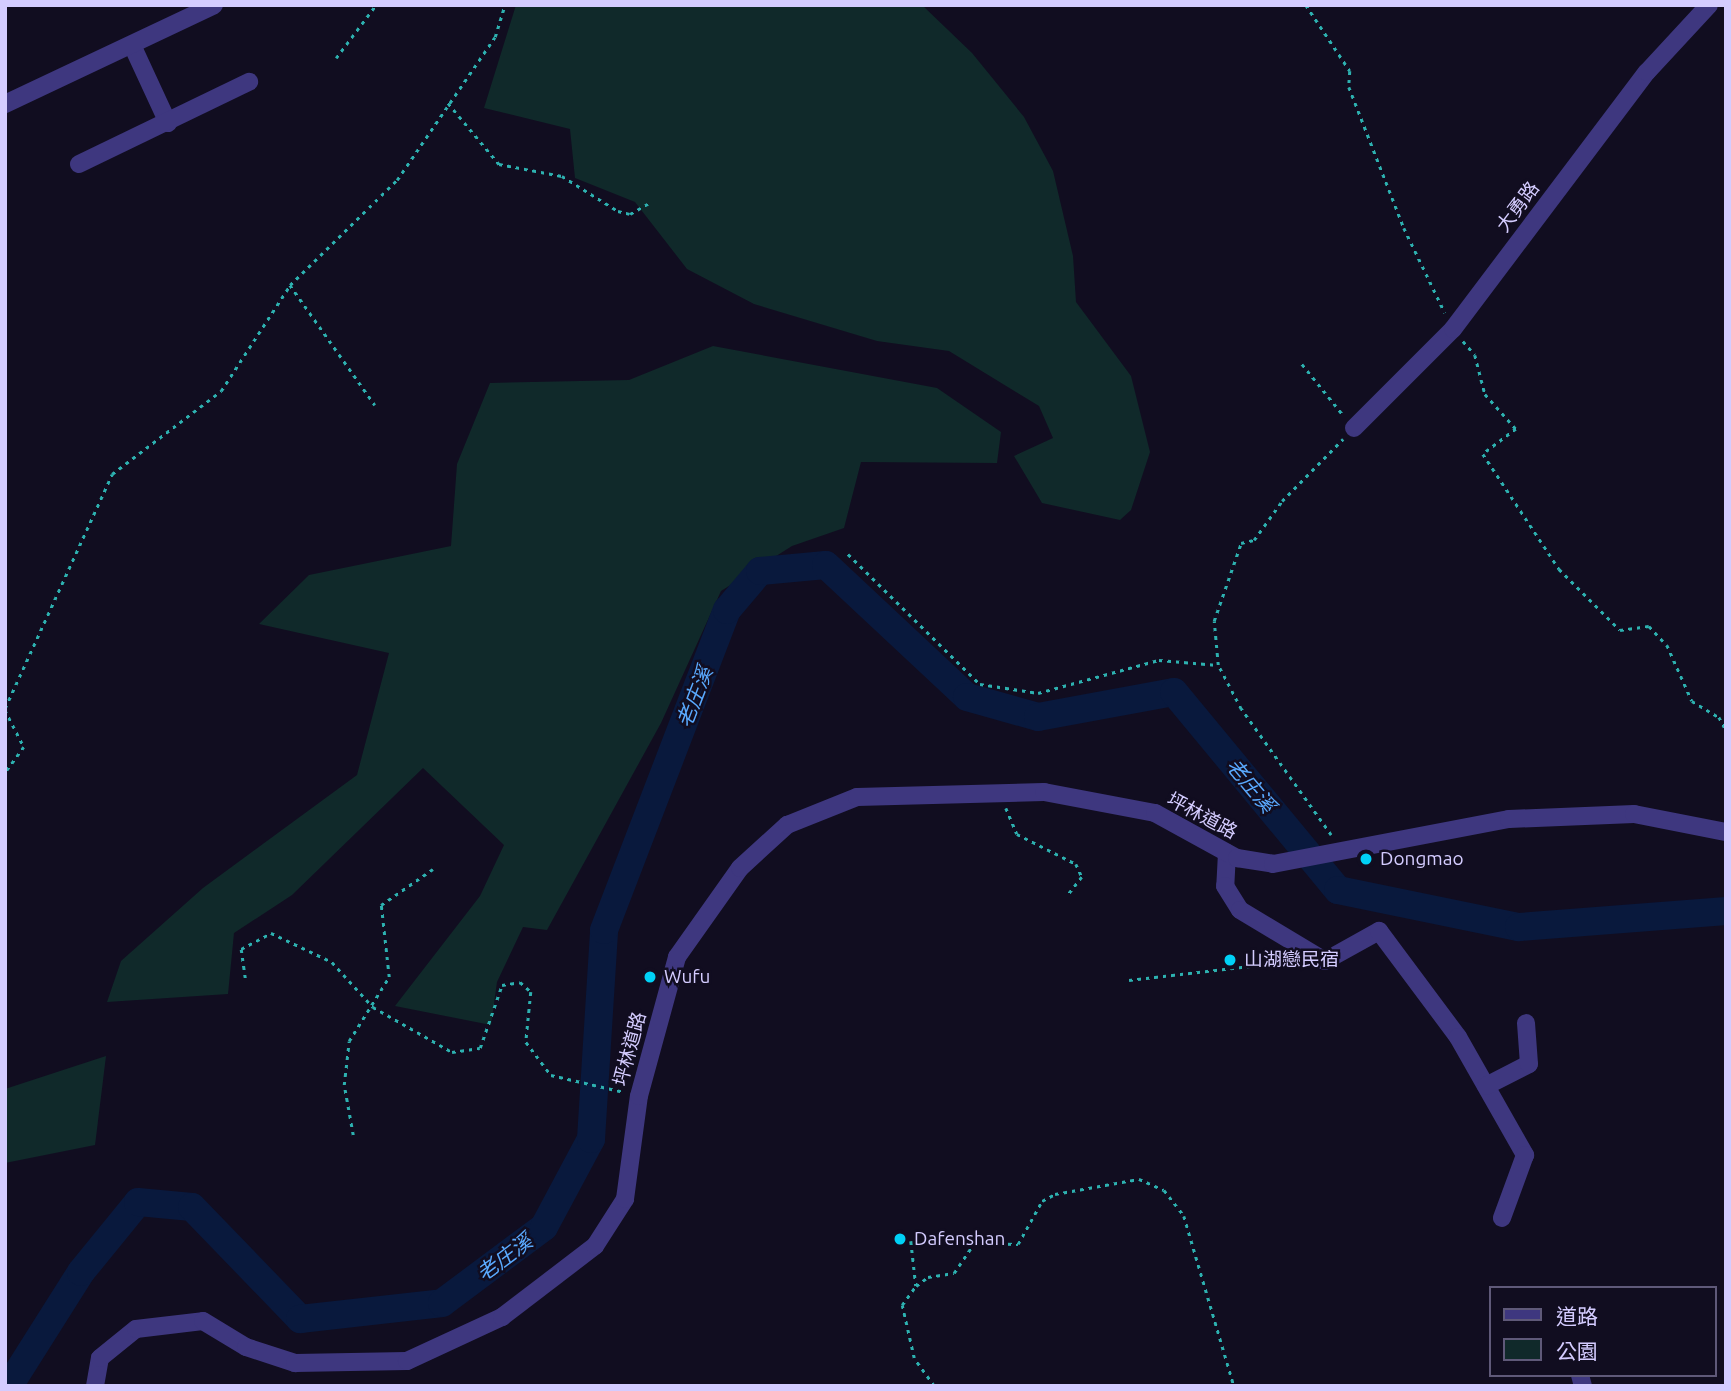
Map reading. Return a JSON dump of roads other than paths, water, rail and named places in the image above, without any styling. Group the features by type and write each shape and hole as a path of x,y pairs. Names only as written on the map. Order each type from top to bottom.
{"street":[{"path":"5,104 214,5"},
{"name":"大勇路","path":"1354,428 1452,329 1647,72 1709,5"},
{"path":"132,44 168,122"},
{"path":"79,164 249,82"},
{"name":"坪林道路","path":"95,1386 100,1358 136,1329 203,1321 246,1347 295,1363 407,1361 502,1317 596,1246 625,1199 639,1096 677,957 740,868 787,825 857,797 1044,792 1156,813 1227,853 1273,864 1340,849 1509,819 1634,814 1726,832"},
{"path":"1227,853 1225,886 1240,910 1325,961 1378,931 1458,1037 1525,1155 1502,1218"},
{"path":"1486,1086 1530,1064 1526,1023"}],"waterway":[{"name":"老庄溪","path":"9,1386 81,1272 138,1202 192,1207 300,1319 442,1303 544,1227 591,1139 604,930 727,610 760,571 826,565 967,697 1038,717 1174,692 1338,890 1519,927 1726,911"}],"place":[{"name":"Dongmao","path":"1366,859"},
{"name":"山湖戀民宿","path":"1230,960"},
{"name":"Wufu","path":"650,977"},
{"name":"Dafenshan","path":"900,1239"}]}
